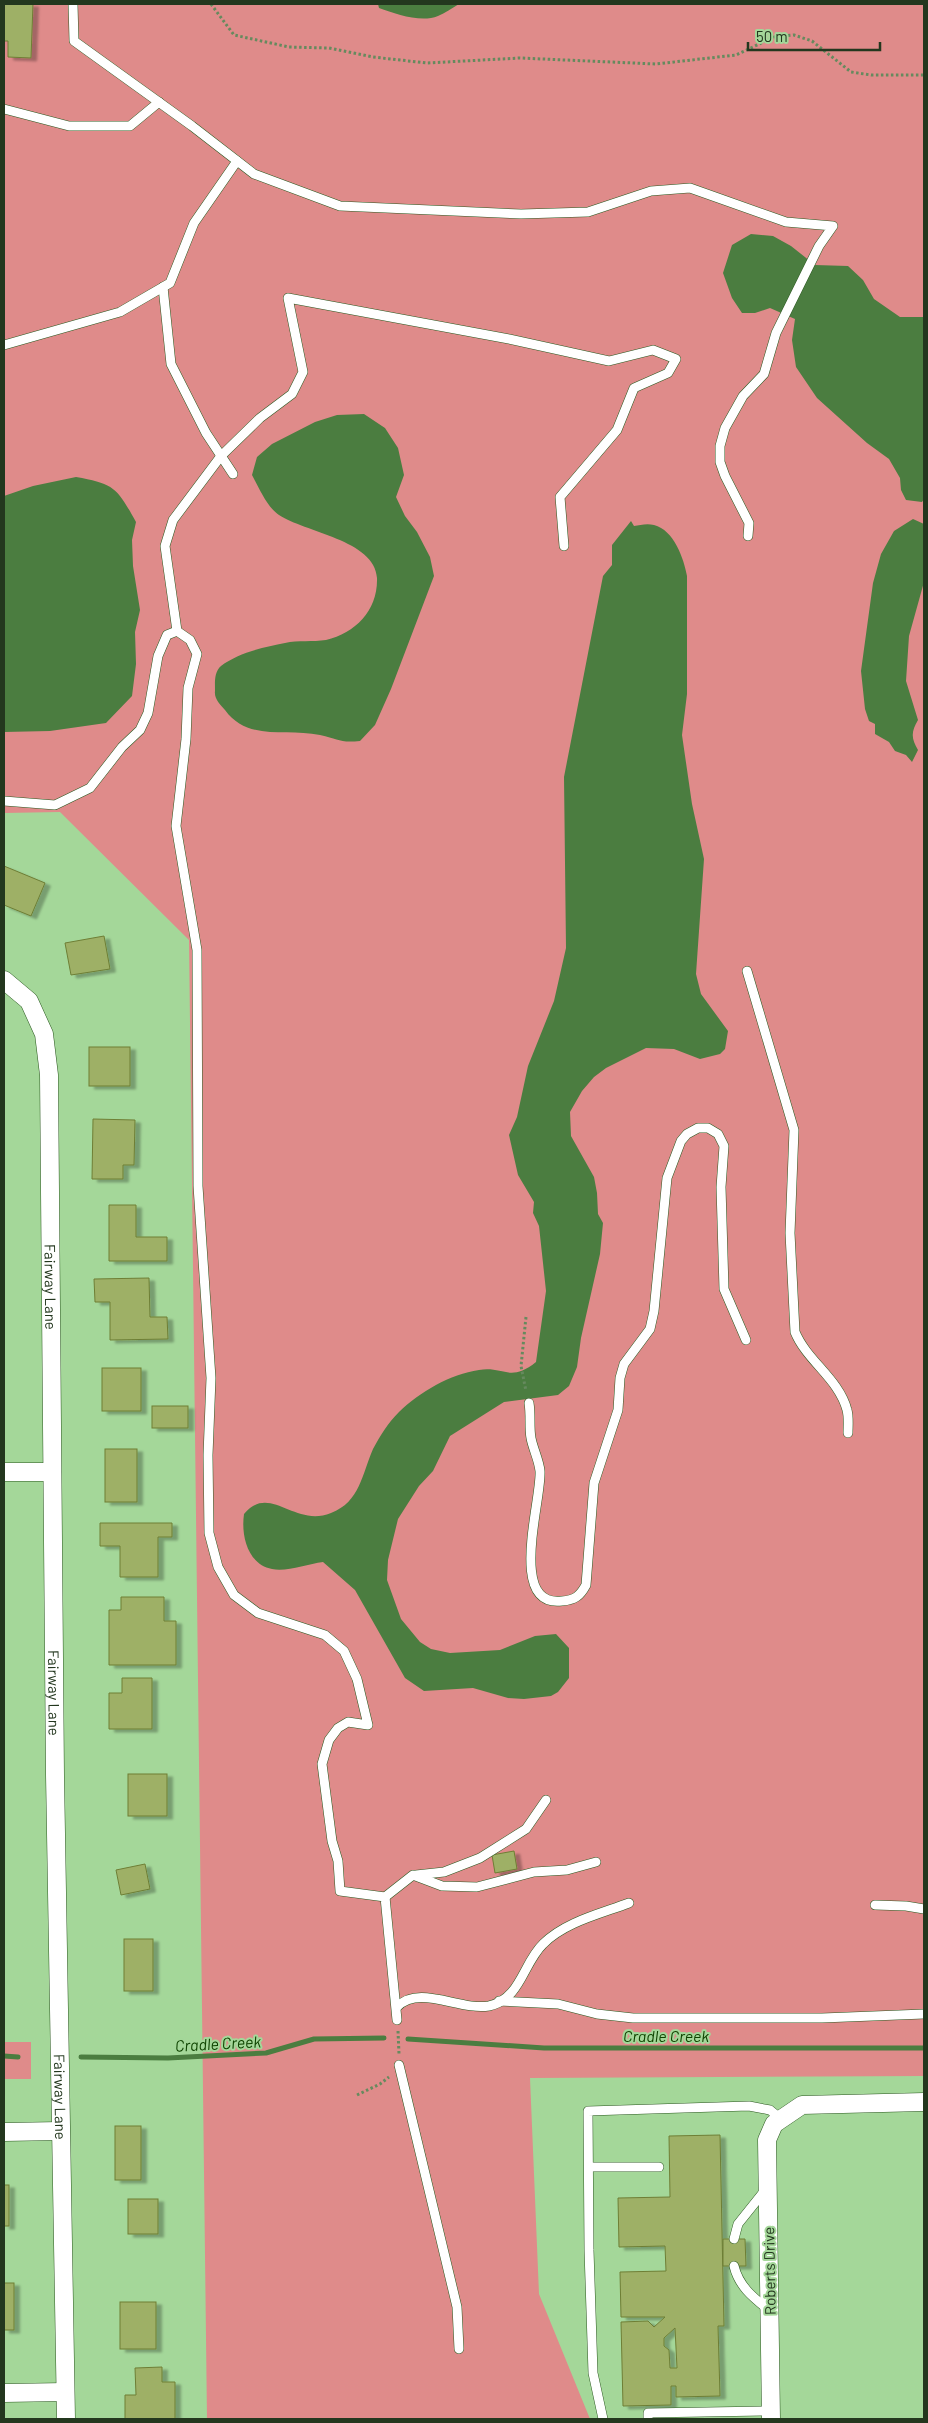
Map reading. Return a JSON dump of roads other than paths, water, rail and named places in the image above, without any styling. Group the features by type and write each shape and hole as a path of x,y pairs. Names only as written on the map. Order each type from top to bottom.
{"street":[{"name":"Fairway Lane","path":"4,980 29,1001 44,1034 49,1075 60,2131 66,2419"},
{"path":"4,1472 52,1472"},
{"path":"777,2122 802,2105 924,2102"},
{"name":"Roberts Drive","path":"771,2415 767,2140 777,2122"},
{"path":"4,2132 60,2131"},
{"path":"4,2394 65,2392"}],"lane":[{"path":"73,4 74,41 254,174 340,206 521,214 588,212 651,191 690,188 786,222 833,226 812,261 776,333 764,374 743,396 726,428 720,446 720,462 725,476 749,523 748,536"},
{"path":"4,110 69,126 130,126 159,102"},
{"path":"4,345 120,312 170,283 194,223 237,161"},
{"path":"163,287 171,364 206,433 233,474"},
{"path":"546,1800 526,1829 480,1858 444,1872 413,1875 385,1897 340,1891 338,1861 332,1841 322,1764 329,1740 338,1728 348,1722 368,1725 357,1679 344,1651 325,1635 258,1613 234,1595 218,1567 209,1533 208,1455 211,1378 198,1186 197,950 176,826 186,739 188,688 197,654 190,640 177,631 165,546 173,520 221,456 260,418 292,394 303,372 288,298 509,339 609,361 653,350 676,359 668,373 634,388 617,430 560,497 564,546"},
{"path":"4,801 55,805 90,788 122,747 140,730 148,713 158,656 167,635 177,631"},
{"path":"747,971 794,1130 790,1233 795,1332 800,1344 839,1393 847,1410 848,1433"},
{"path":"529,1404 531,1436 540,1472 530,1563 533,1580 540,1593 547,1600 559,1602 572,1600 581,1595 586,1586 594,1483 618,1410 620,1378 624,1364 650,1329 654,1311 667,1178 681,1141 687,1134 698,1128 708,1128 718,1134 724,1146 721,1188 724,1289 746,1340"},
{"path":"413,1875 442,1886 477,1887 534,1872 567,1870 596,1862"},
{"path":"385,1897 397,2020"},
{"path":"397,2007 404,2001 415,1997 473,2006 490,2006 508,1997 523,1978 542,1945 564,1928 629,1903"},
{"path":"875,1905 906,1906 924,1909"},
{"path":"499,2001 558,2004 597,2014 632,2018 822,2018 924,2014"},
{"path":"399,2065 457,2307 459,2349"},
{"path":"603,2419 593,2373 588,2111 749,2106 770,2110 777,2122"},
{"path":"589,2168 659,2167"},
{"path":"734,2239 738,2224 768,2187"},
{"path":"734,2266 736,2275 748,2293 770,2311"},
{"path":"648,2419 648,2413 771,2415"}],"waterway":[{"name":"Cradle Creek","path":"81,2057 168,2058 266,2053 314,2039 384,2038"},
{"name":"Cradle Creek","path":"408,2039 544,2048 924,2048"},
{"name":"Cradle Creek","path":"4,2056 18,2057"}]}
